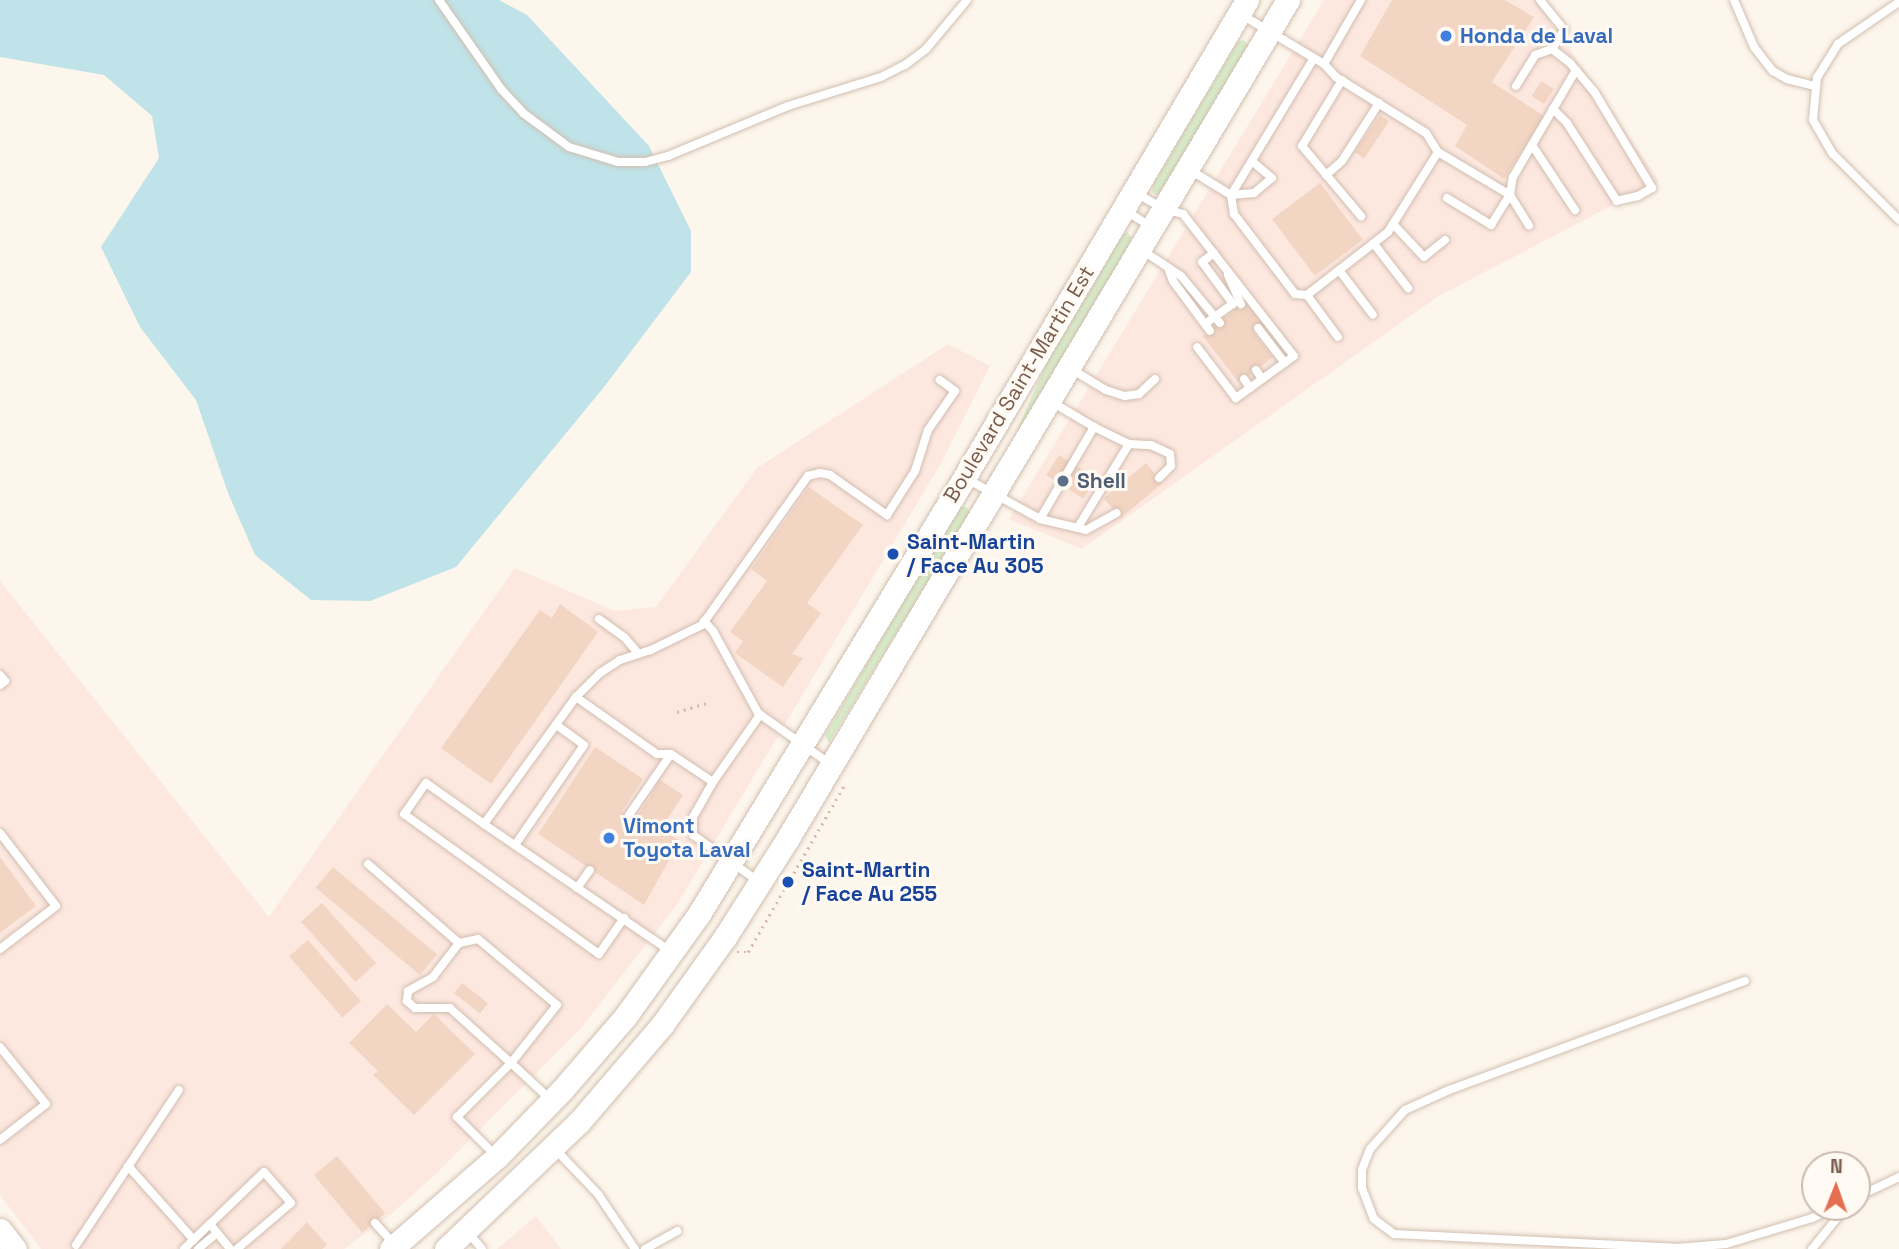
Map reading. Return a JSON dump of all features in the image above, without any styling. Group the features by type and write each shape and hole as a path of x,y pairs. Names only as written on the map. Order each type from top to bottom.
{"main road":[{"name":"Boulevard Saint-Martin Est","path":"446,1249 554,1148 662,1025 761,882 1068,368 1148,254 1158,218 1288,0"},
{"name":"Boulevard Saint-Martin Est","path":"393,1247 497,1157 552,1100 625,1017 672,953 732,864 803,747 1243,7"},
{"path":"0,1230 15,1249"}],"lane":[{"path":"439,0 501,89 523,113 569,147 593,157 631,162 668,156 788,106 881,77 905,65 926,49 967,0"},
{"path":"1324,64 1361,0"},
{"path":"1516,86 1535,55 1552,49 1563,30 1540,0"},
{"path":"1734,0 1754,47 1773,71 1787,79 1816,86"},
{"path":"1899,2 1838,44 1817,77 1813,120 1833,154 1899,220"},
{"path":"1243,7 1269,31 1324,64 1342,80 1426,133 1438,152 1510,195 1529,226"},
{"path":"1552,49 1576,70 1595,93 1652,188 1638,196 1617,201 1567,122 1553,109"},
{"path":"1314,58 1231,195 1234,214 1295,294 1307,295 1374,244 1393,225 1438,152"},
{"path":"1447,198 1491,225 1510,195 1513,177 1576,70"},
{"path":"1342,80 1302,146 1361,216"},
{"path":"1326,175 1342,161 1379,103"},
{"path":"1532,145 1575,211"},
{"path":"1187,168 1231,195 1254,193 1272,178 1252,161"},
{"path":"1128,200 1158,218 1182,214 1294,356 1236,398 1197,347"},
{"path":"1128,200 1158,218"},
{"path":"1393,225 1424,257 1445,240"},
{"path":"1374,244 1408,288"},
{"path":"1168,268 1173,281 1207,327 1233,304 1202,262 1214,253"},
{"path":"1148,254 1181,276 1217,320"},
{"path":"1223,264 1241,304"},
{"path":"1339,270 1373,315"},
{"path":"1307,295 1338,337"},
{"path":"1258,328 1285,363"},
{"path":"1068,368 1106,390 1125,397 1139,394 1155,379"},
{"path":"1256,370 1262,379"},
{"path":"1244,379 1250,388"},
{"path":"484,824 576,697 612,664 695,629 704,621 808,476 820,473 830,475 887,515 915,471 928,430 955,391 940,380"},
{"path":"1049,400 1129,444 1151,445 1170,454 1171,466 1159,478"},
{"path":"1040,519 1094,427"},
{"path":"1078,527 1129,444"},
{"path":"965,478 1040,519 1090,529 1117,513"},
{"path":"599,619 625,638 639,654"},
{"path":"704,621 713,631 741,686 760,715 803,747 832,764"},
{"path":"0,675 5,681 0,685"},
{"path":"576,697 657,754 671,754 713,782"},
{"path":"760,715 695,811 691,828 699,842 761,882"},
{"path":"515,845 584,745 556,725"},
{"path":"629,815 671,754"},
{"path":"624,918 599,954 404,814 426,783 624,918 672,953"},
{"path":"0,833 56,906 0,949"},
{"path":"368,864 459,943"},
{"path":"577,888 590,870"},
{"path":"497,1157 457,1117 511,1063 557,1005 478,939 459,943 433,977 408,991 407,1001 415,1008 450,1008 511,1063 552,1100"},
{"path":"1745,981 1449,1090 1405,1110 1370,1149 1362,1170 1362,1188 1374,1219 1394,1234 1676,1248 1726,1244 1802,1221"},
{"path":"0,1047 46,1104 0,1140"},
{"path":"76,1248 179,1090"},
{"path":"554,1148 604,1201 635,1249"},
{"path":"128,1166 194,1240"},
{"path":"184,1249 264,1172 291,1203 237,1249"},
{"path":"1871,1190 1899,1177"},
{"path":"1812,1249 1835,1221"},
{"path":"375,1223 393,1247"},
{"path":"210,1224 230,1249"},
{"path":"467,1231 482,1249"},
{"path":"645,1249 677,1231"},
{"path":"198,1249 218,1233"}],"path":[{"path":"677,712 709,702"}],"shaded area":[{"path":"1324,0 1536,0 1659,181 1437,297 1082,549 1009,519"},
{"path":"948,344 990,366 940,465 678,903 581,1028 436,1174 390,1215 344,1249 41,1249 0,1195 0,581 269,917 515,568 615,611 656,607 757,468"},
{"path":"536,1216 561,1249 497,1249"}],"green space":[{"path":"1243,40 1248,45 1161,194 1156,195 1152,192 1154,183 1238,42"},
{"path":"1127,232 1133,239 1020,430 1018,428 1048,360 1123,234"},
{"path":"965,506 970,512 829,743 825,735 959,508"}],"water":[{"path":"0,0 499,0 527,15 649,146 691,231 691,272 604,387 456,567 370,601 311,600 255,555 228,493 196,400 140,327 101,247 159,158 152,116 104,75 0,57"}],"building":[{"name":"Honda de Laval","path":"1392,0 1505,0 1534,17 1492,82 1544,116 1504,179 1455,146 1467,125 1360,56"},
{"path":"1541,81 1554,89 1544,104 1531,96"},
{"path":"1380,115 1389,121 1364,158 1355,152"},
{"path":"1320,183 1363,240 1315,276 1272,219"},
{"path":"1245,301 1263,324 1253,332 1273,357 1239,383 1203,336"},
{"path":"1059,455 1096,478 1084,499 1046,475"},
{"path":"1146,463 1163,483 1121,518 1104,498"},
{"path":"809,487 863,525 807,603 821,613 792,654 803,658 783,687 735,653 743,641 730,632 767,581 751,569"},
{"path":"560,604 598,632 491,784 441,748 540,610 552,618"},
{"name":"Vimont Toyota Laval","path":"595,747 643,779 622,811 635,820 660,780 683,795 661,829 680,841 644,905 538,834"},
{"path":"0,857 36,906 0,933"},
{"path":"333,867 437,954 420,975 316,888"},
{"path":"322,903 376,963 355,982 301,922"},
{"path":"308,940 361,1001 342,1018 289,956"},
{"path":"462,983 488,1003 480,1014 454,993"},
{"path":"387,1004 416,1032 434,1014 475,1054 414,1115 373,1075 378,1071 349,1043"},
{"path":"337,1156 385,1213 362,1233 314,1175"},
{"path":"307,1222 327,1245 322,1249 281,1249"}],"place":[{"name":"Honda de Laval","path":"1446,36"},
{"name":"Shell","path":"1063,481"},
{"name":"Saint-Martin / Face Au 305","path":"893,554"},
{"name":"Vimont Toyota Laval","path":"609,838"},
{"name":"Saint-Martin / Face Au 255","path":"788,882"}]}
